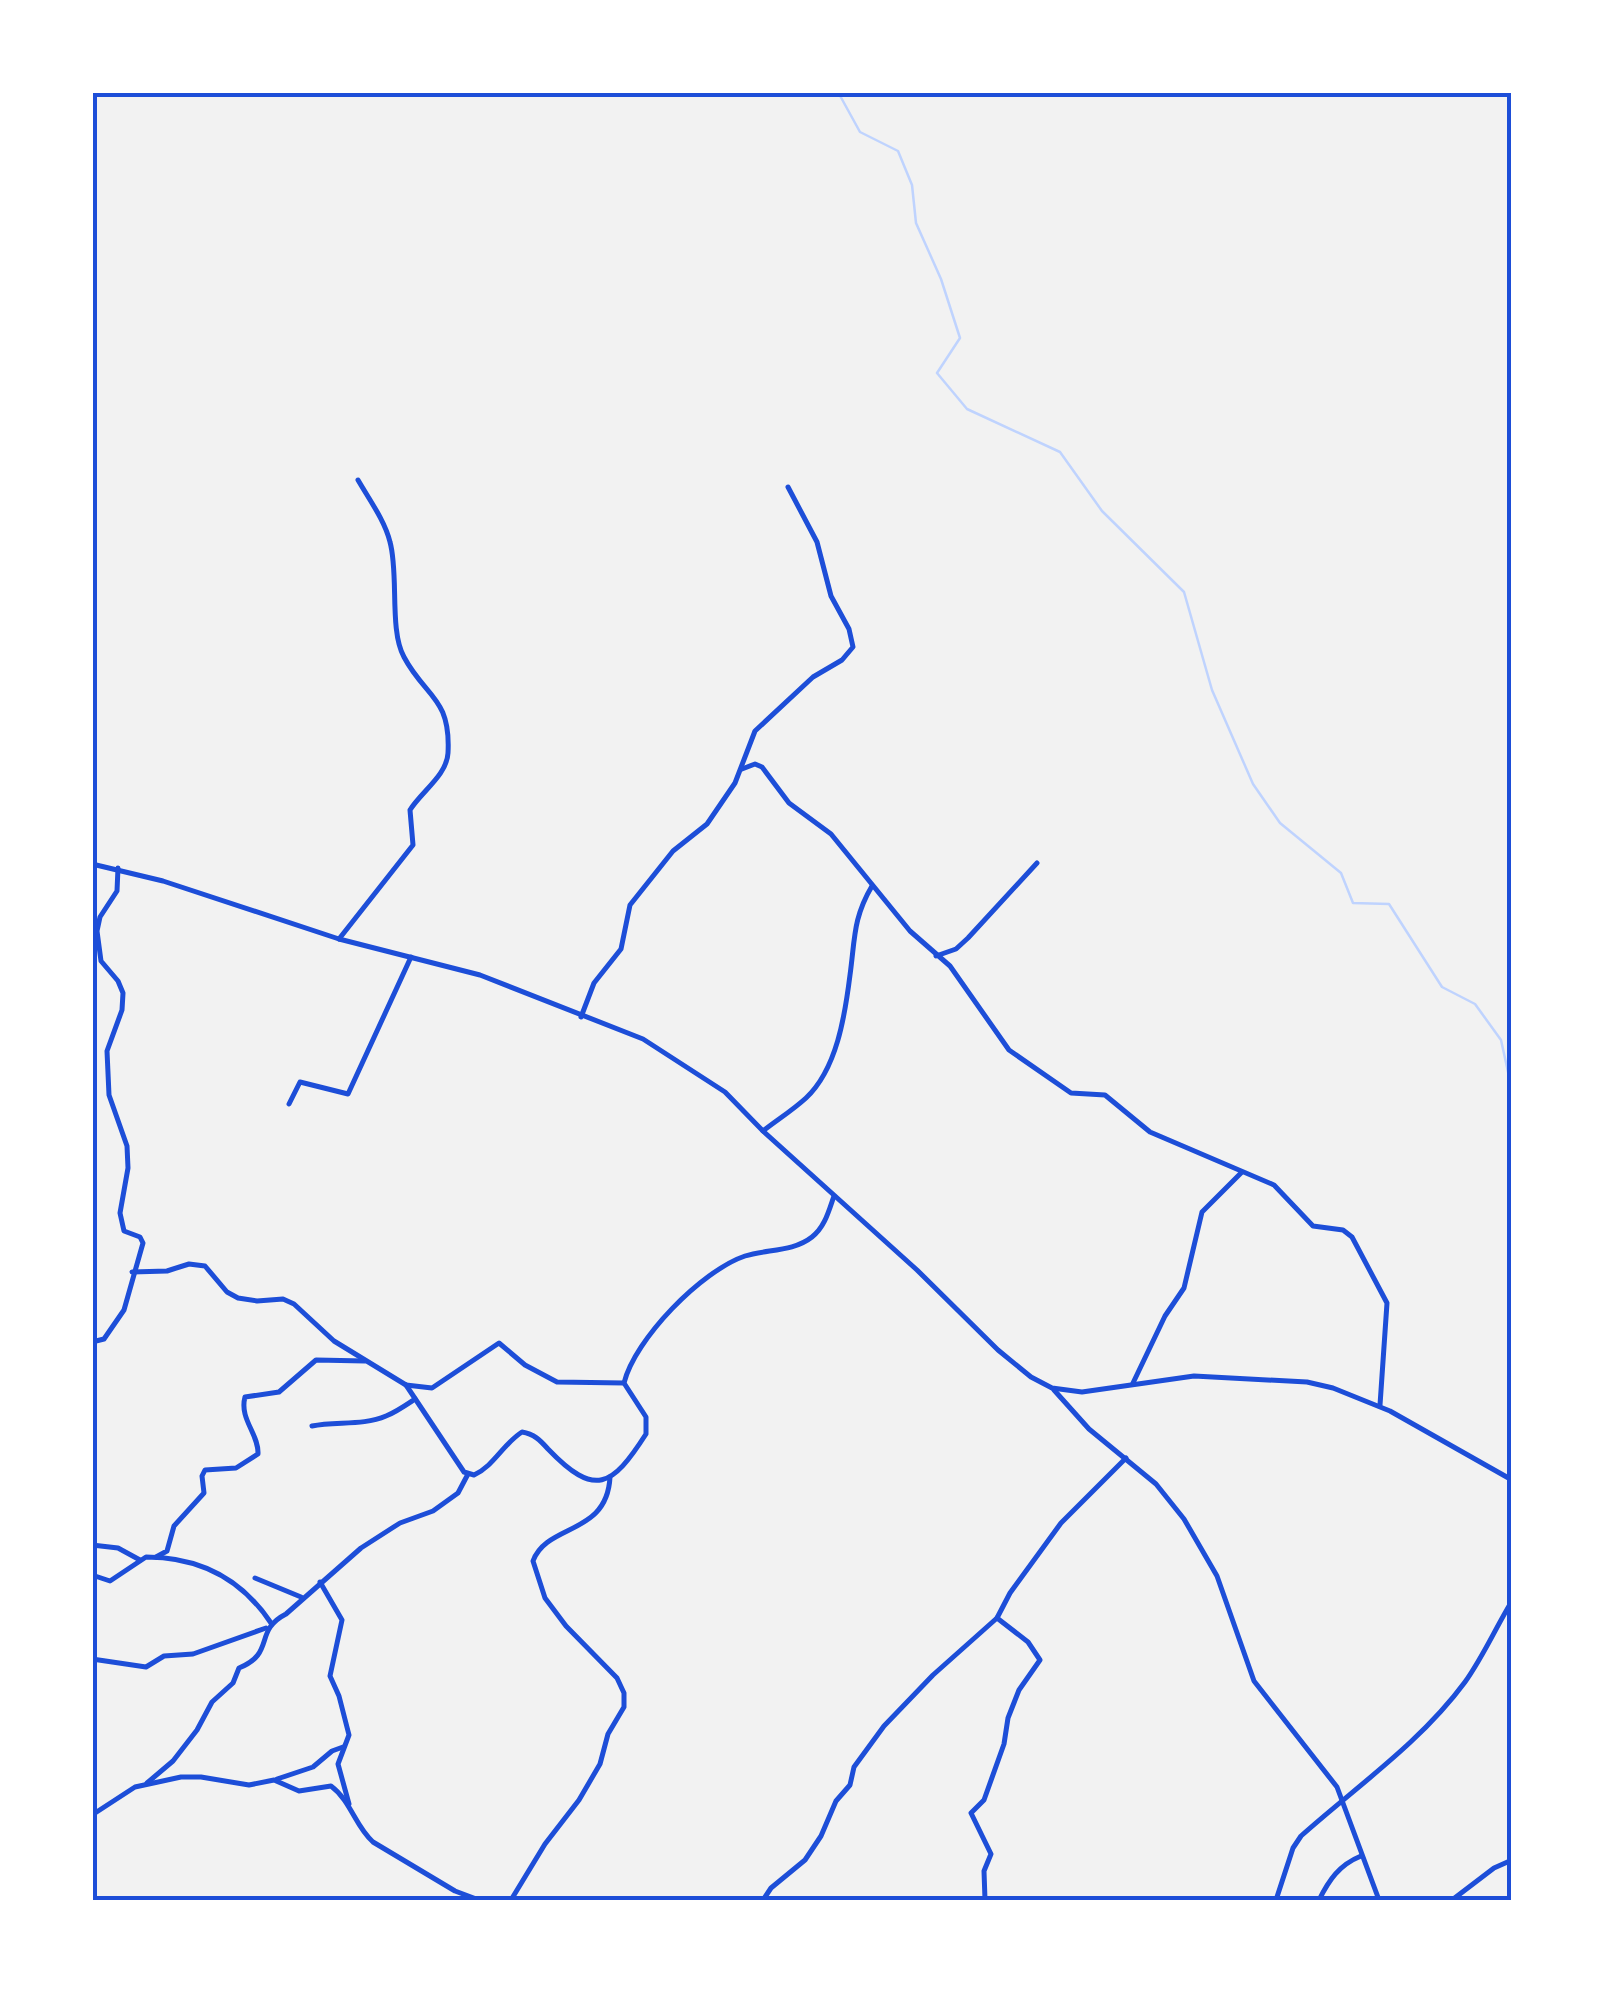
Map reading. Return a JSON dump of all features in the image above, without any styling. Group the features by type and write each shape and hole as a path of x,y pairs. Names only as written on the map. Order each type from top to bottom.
{"street":[{"path":"339,939 413,845 410,810 443,770 448,754 438,700 400,648 390,538 358,480"},
{"path":"581,1017 594,983 621,949 630,906 676,847 706,824 742,770 750,738 760,724 796,696 813,676 842,660 853,646 831,596 817,542 788,486"},
{"path":"742,770 756,764 762,767 789,804 831,834 910,932 950,966 1009,1050 1068,1091 1105,1095 1121,1104 1150,1132 1274,1184 1313,1226 1343,1230 1360,1247 1387,1302 1380,1406"},
{"path":"936,956 956,949 968,938 1037,863"},
{"path":"92,864 118,868 339,939 480,975 643,1039 725,1092 998,1350 1052,1388 1089,1429 1163,1491 1184,1519 1216,1576 1254,1681 1324,1770 1344,1802 1379,1900"},
{"path":"92,1342 102,1340 124,1310 143,1242 124,1231 120,1220 128,1168 126,1146 109,1095 107,1050 122,1010 123,994 118,980 101,961 97,931 100,917 116,891 118,868"},
{"path":"763,1131 806,1098 827,1070 850,977 858,909 872,886"},
{"path":"289,1104 300,1082 348,1094 411,957"},
{"path":"1133,1383 1184,1288 1202,1212 1242,1172"},
{"path":"92,1659 146,1667 164,1656 190,1655 269,1625 362,1548 400,1523 433,1511 458,1492 468,1474 488,1468 500,1449 522,1432 535,1436 585,1480 597,1483 610,1477 643,1439 648,1427 646,1417 624,1384 628,1370 681,1298 741,1258 781,1250 811,1238 822,1226 834,1196"},
{"path":"132,1272 168,1271 189,1264 205,1266 226,1292 238,1298 284,1299 294,1304 334,1341 406,1385 432,1388 498,1343 557,1382 624,1384"},
{"path":"92,1575 110,1582 140,1560 167,1551 174,1526 202,1496 205,1470 236,1468 258,1454 259,1446 245,1418 245,1397 279,1392 316,1360 365,1360"},
{"path":"1052,1388 1082,1392 1194,1376 1308,1382 1380,1406 1512,1480"},
{"path":"406,1385 468,1474"},
{"path":"312,1426 368,1422 415,1399"},
{"path":"763,1900 771,1888 805,1860 821,1836 836,1801 850,1785 854,1767 884,1726 933,1675 997,1618 1010,1593 1061,1522 1126,1458"},
{"path":"511,1900 579,1800 600,1764 608,1734 624,1707 624,1694 617,1678 566,1626 545,1598 533,1561 542,1546 601,1508 609,1498 610,1477"},
{"path":"92,1545 118,1548 140,1560"},
{"path":"147,1783 185,1745 212,1702 233,1684 240,1668 251,1664 264,1649 269,1625 260,1605 218,1570 156,1557"},
{"path":"255,1578 301,1598"},
{"path":"320,1582 342,1620 330,1676 348,1735 338,1767 350,1807"},
{"path":"1276,1900 1293,1848 1301,1836 1408,1746 1466,1680 1512,1601"},
{"path":"984,1900 984,1871 990,1854 971,1813 984,1800 1004,1744 1008,1718 1020,1690 1040,1660 1028,1642 997,1618"},
{"path":"92,1815 118,1796 147,1783 192,1776 249,1786 309,1768 344,1747"},
{"path":"274,1780 299,1790 331,1786 373,1842 455,1891 479,1900"},
{"path":"1318,1900 1333,1874 1361,1856"},
{"path":"1452,1900 1494,1868 1512,1860"}],"waterway":[{"path":"838,92 860,132 898,151 912,185 916,223 941,279 960,338 937,373 967,409 1060,452 1102,511 1184,592 1212,690 1253,784 1280,823 1341,873 1353,903 1389,904 1442,987 1475,1004 1501,1040 1512,1090"}]}
